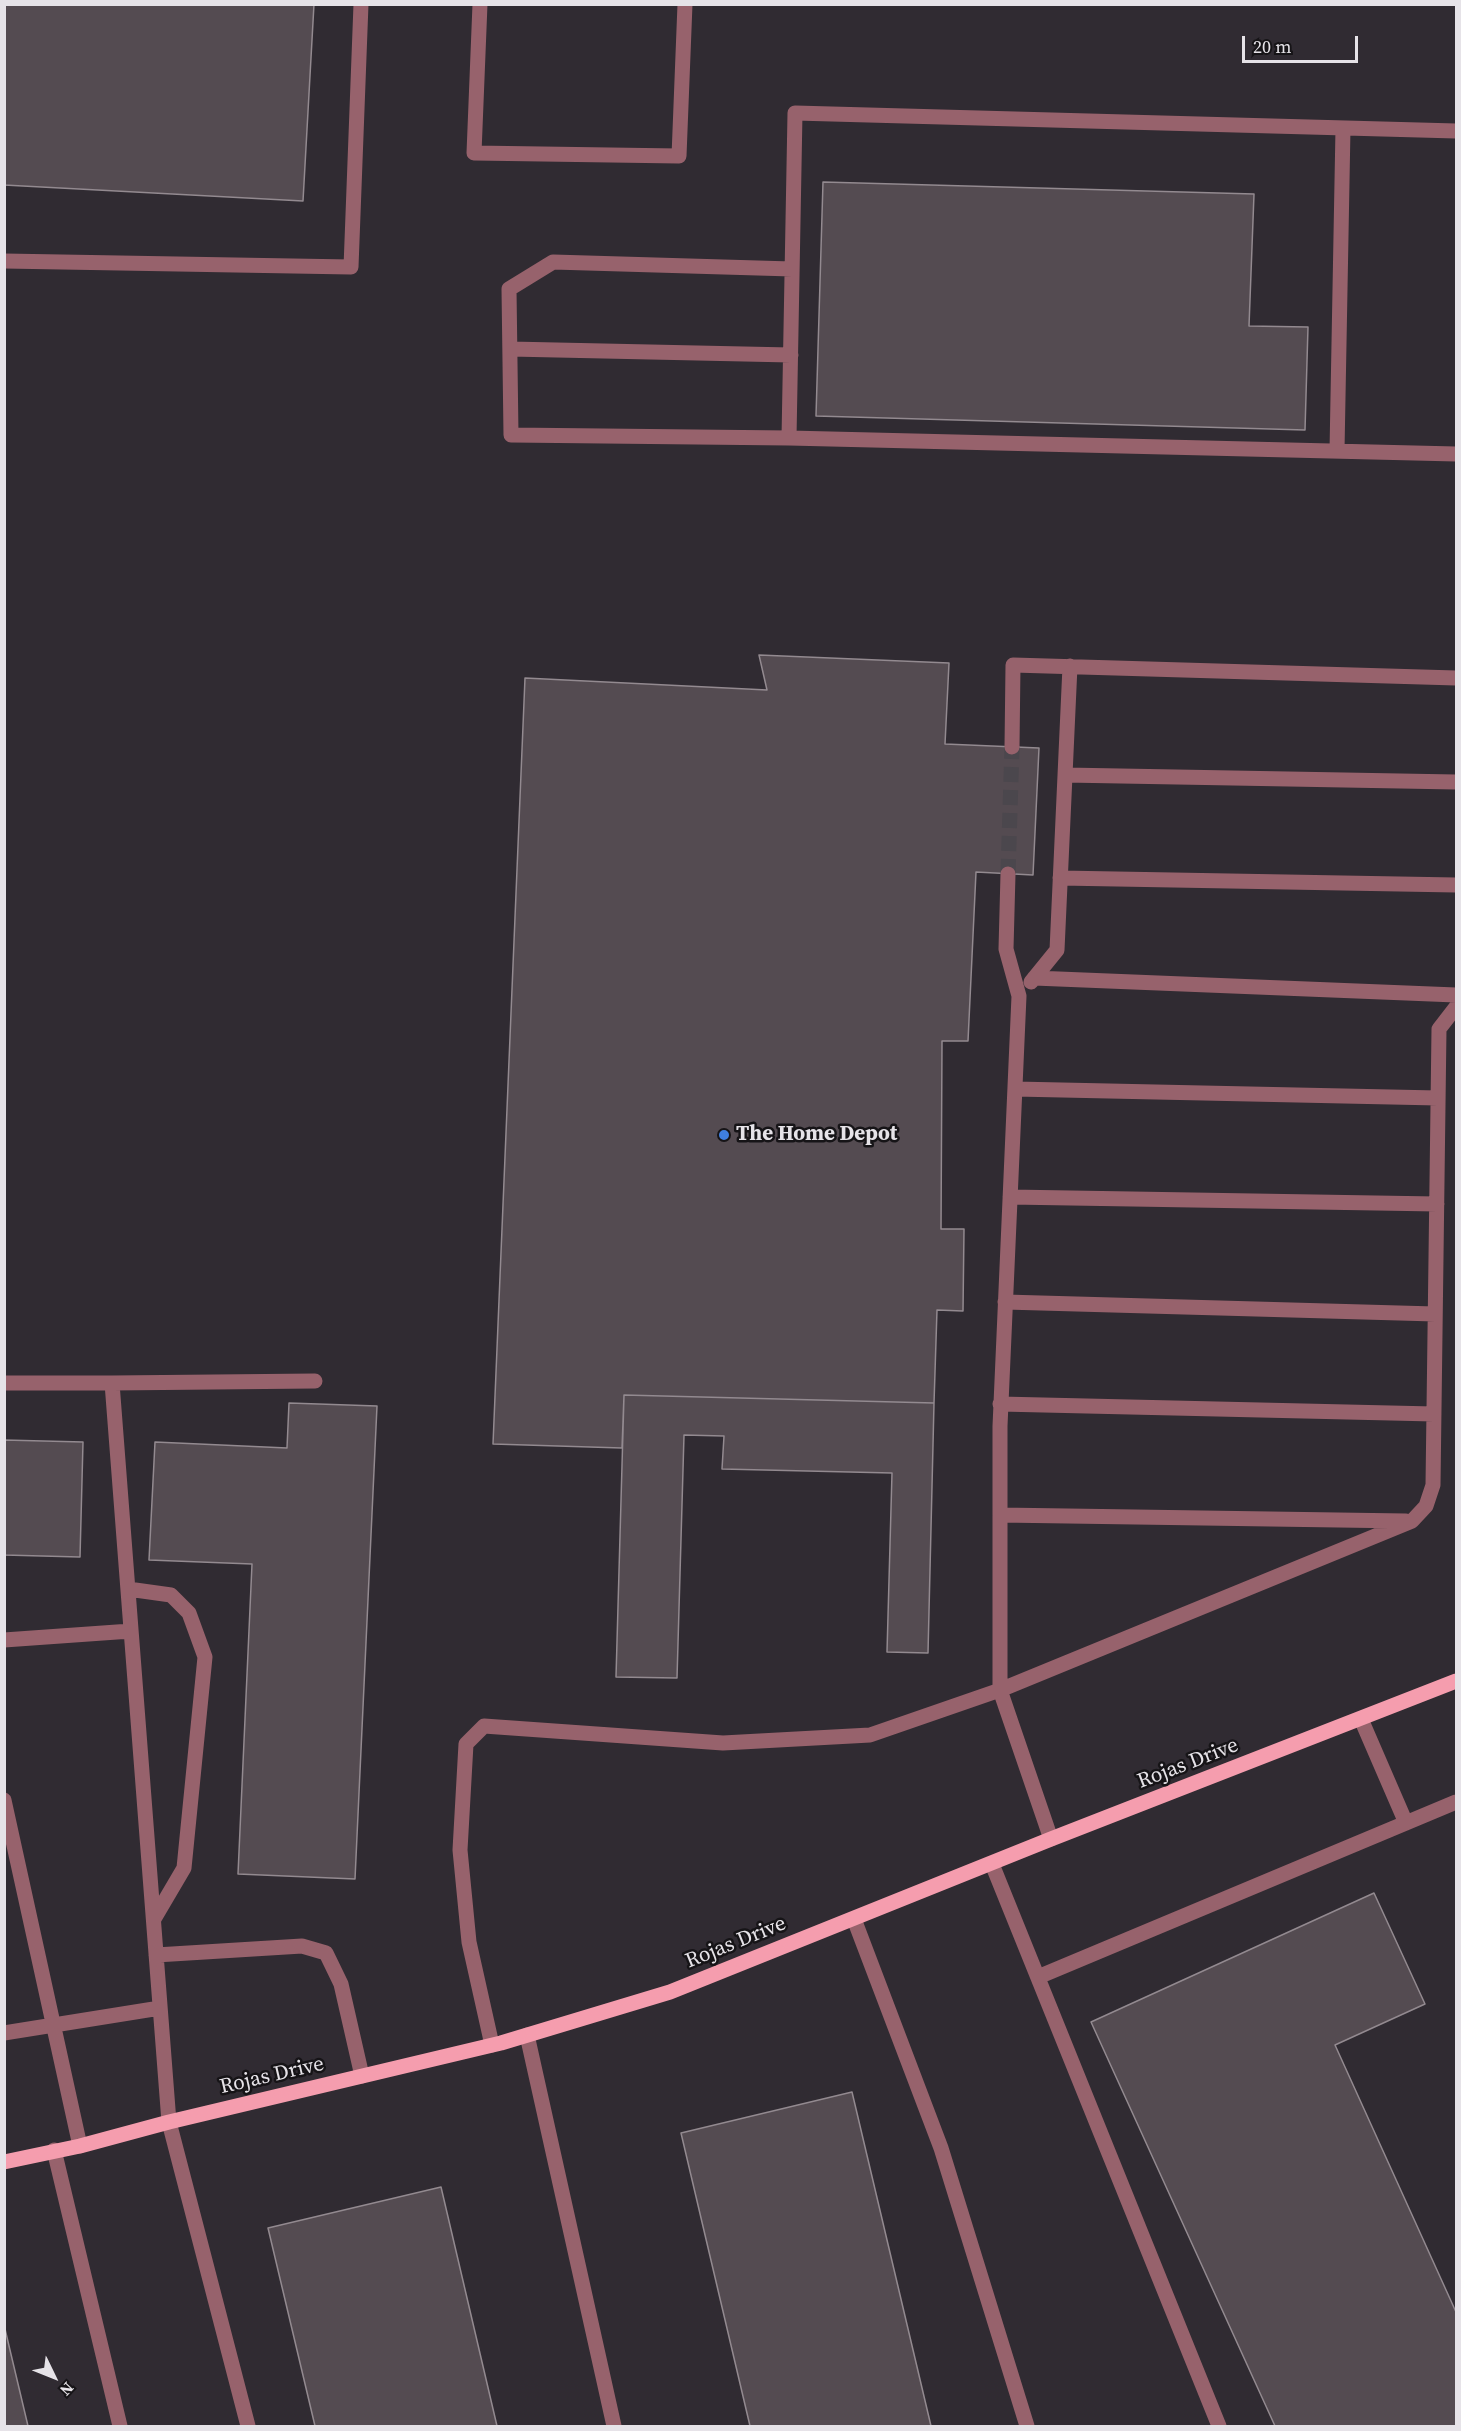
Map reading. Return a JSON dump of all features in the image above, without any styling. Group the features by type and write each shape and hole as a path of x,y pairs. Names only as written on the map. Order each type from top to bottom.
{"main road":[{"name":"Rojas Drive","path":"4,2162 80,2146 169,2122 492,2045 670,1992 1051,1839 1456,1681"}],"lane":[{"path":"4,261 351,267 361,4"},
{"path":"480,4 474,153 680,156 685,4"},
{"path":"789,438 795,113 1456,131"},
{"path":"1337,451 1343,128"},
{"path":"792,268 554,262 509,289 511,435 789,438 1456,454"},
{"path":"510,349 791,355"},
{"path":"1012,747 1013,665 1456,678"},
{"path":"1019,996 1057,950 1070,666"},
{"path":"1065,774 1456,782"},
{"path":"1008,874 1006,949 1019,996 1000,1404 1000,1690 1051,1839"},
{"path":"1060,878 1456,885"},
{"path":"1034,978 1456,995"},
{"path":"492,2045 469,1942 460,1850 466,1744 484,1726 723,1743 870,1735 1000,1690 1412,1521 1426,1506 1433,1485 1439,1029 1456,1007"},
{"path":"1015,1089 1438,1098"},
{"path":"1010,1197 1437,1204"},
{"path":"1005,1302 1435,1314"},
{"path":"4,1383 315,1381"},
{"path":"112,1383 169,2122 248,2427"},
{"path":"1000,1404 1434,1414"},
{"path":"1000,1515 1412,1521"},
{"path":"128,1589 171,1595 189,1613 205,1658 184,1868 153,1919"},
{"path":"4,1640 131,1631"},
{"path":"1362,1719 1406,1823"},
{"path":"4,1800 80,2146"},
{"path":"1038,1977 1456,1802"},
{"path":"992,1864 1218,2427"},
{"path":"854,1919 941,2148 1027,2427"},
{"path":"156,1955 302,1946 326,1953 341,1984 362,2076"},
{"path":"4,2033 160,2008"},
{"path":"527,2035 614,2427"},
{"path":"54,2150 120,2427"}],"building":[{"path":"4,4 314,4 303,201 4,185"},
{"path":"823,182 1254,194 1249,326 1308,327 1305,430 816,416"},
{"name":"The Home Depot","path":"759,655 949,663 945,744 1039,748 1033,875 976,872 968,1041 942,1041 941,1229 964,1229 963,1311 937,1310 934,1403 624,1395 622,1448 493,1444 525,678 767,690"},
{"path":"624,1395 934,1403 928,1653 887,1652 892,1473 722,1469 724,1436 684,1435 677,1678 616,1677"},
{"path":"289,1403 377,1406 355,1879 238,1874 252,1564 149,1560 155,1442 287,1448"},
{"path":"4,1440 83,1442 80,1557 4,1555"},
{"path":"1374,1893 1425,2004 1335,2045 1456,2312 1456,2426 1275,2426 1091,2022"},
{"path":"852,2092 931,2426 750,2426 681,2133"},
{"path":"441,2187 497,2426 315,2426 268,2228"},
{"path":"5,2329 28,2426 4,2426"}],"tunnel":[{"path":"1008,874 1012,747"}],"place":[{"name":"The Home Depot","path":"724,1135"}]}
